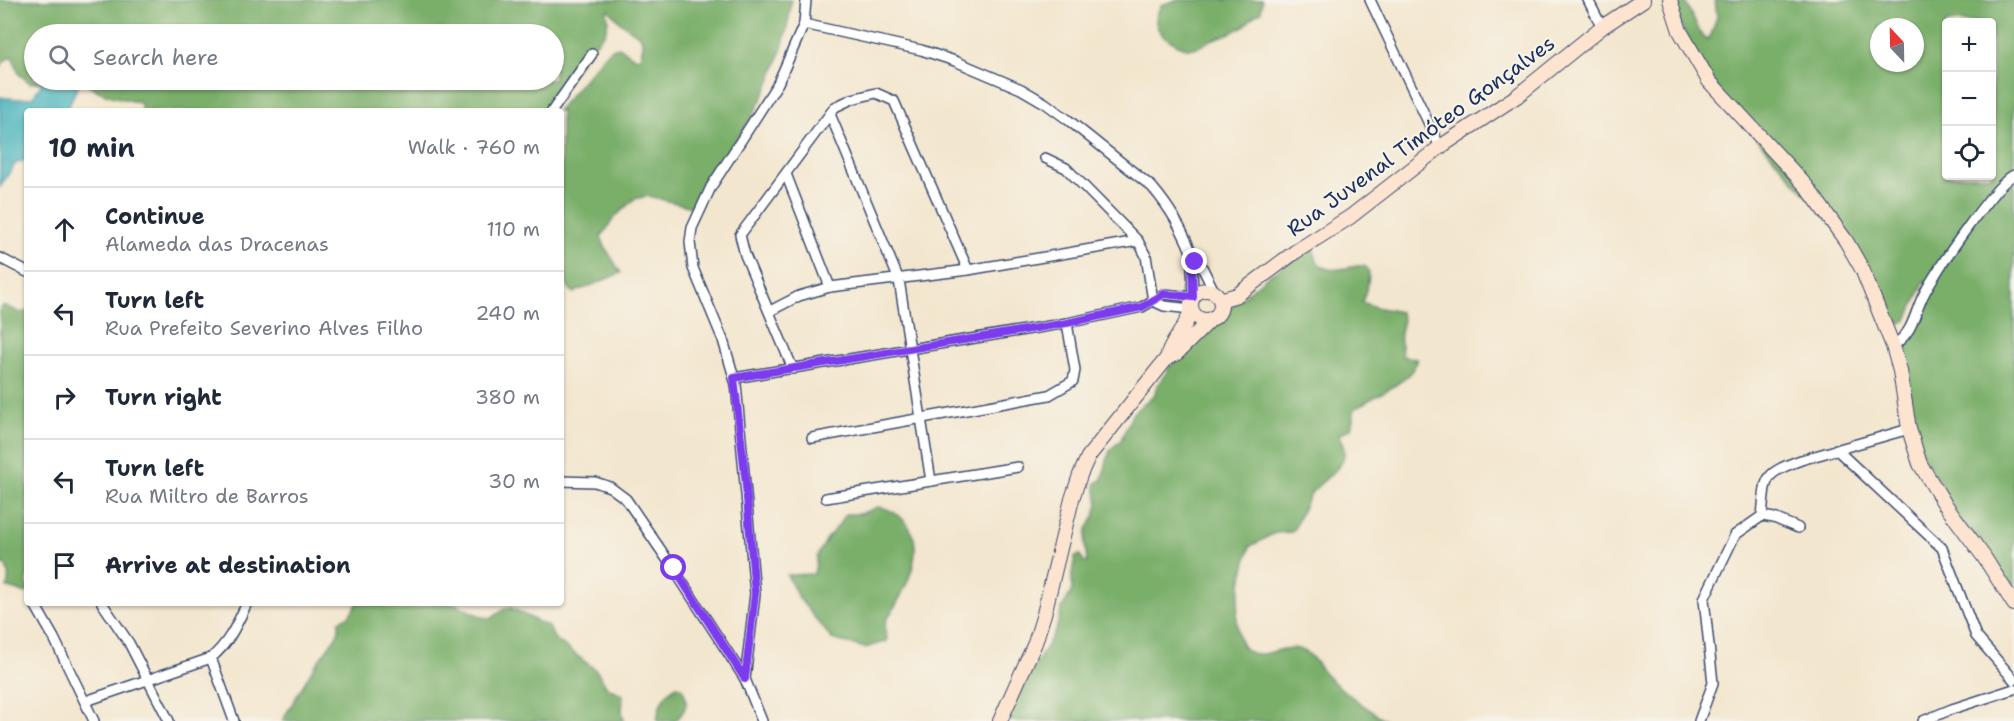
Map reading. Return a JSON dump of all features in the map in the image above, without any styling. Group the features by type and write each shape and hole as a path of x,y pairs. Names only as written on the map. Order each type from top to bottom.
{"street":[{"path":"745,679 755,594 743,450 734,378 723,340 693,268 690,254 692,228 711,187 778,83 804,24 806,0"},
{"path":"1370,0 1440,147"},
{"path":"1588,0 1602,27"},
{"name":"Rua Juvenal Timóteo Gonçalves","path":"1218,296 1237,295 1295,252 1350,217 1440,147 1517,96 1602,27 1643,0"},
{"path":"1670,0 1680,31 1709,81 1807,187 1846,241 1862,269 1893,346 1900,371 1909,429 1920,464 1929,482 1984,557 2014,604"},
{"path":"804,24 921,50 999,80 1045,103 1152,187 1175,217 1195,262 1201,265 1218,296 1220,308 1177,353 1167,357"},
{"path":"554,108 592,54"},
{"path":"793,369 745,255 740,235 835,107 852,99 876,93 894,101 968,270"},
{"path":"830,114 899,280 931,480"},
{"path":"1045,158 1066,168 1138,241 1146,256 1153,301"},
{"path":"786,174 830,287"},
{"path":"1893,346 1909,332 1923,296 1953,250 2001,183 2014,175"},
{"path":"770,311 799,296 830,287 968,270 1138,241"},
{"path":"0,258 24,270"},
{"path":"1000,721 1035,643 1052,585 1072,499 1088,457 1167,357 1168,351 1190,317 1192,268 1195,262"},
{"path":"1192,303 1203,290 1218,296"},
{"path":"734,378 1067,323 1142,307 1164,294 1192,303 1200,319 1212,318"},
{"path":"812,438 1049,395 1073,381 1075,370 1067,323"},
{"path":"1762,516 1766,482 1773,471 1836,449 1909,429"},
{"path":"1836,449 1942,548 1976,636 2014,680"},
{"path":"826,498 1018,467"},
{"path":"564,481 595,482 610,487 626,499 745,679 762,721"},
{"path":"1699,721 1713,683 1704,599 1735,535 1762,516 1798,528"},
{"path":"36,606 86,701 94,721"},
{"path":"104,606 129,643 169,721"},
{"path":"86,701 211,658 224,647 246,606"},
{"path":"211,658 234,721"},
{"path":"1923,721 2014,689"}],"green space":[{"path":"0,0 791,0 782,47 771,78 757,108 715,172 696,212 688,206 648,196 634,199 614,218 601,237 621,273 573,293 564,278 564,108 560,108 612,49 619,47 636,58 640,57 643,46 641,37 620,22 609,10 605,33 586,54 564,85 564,24 24,24 24,78 19,74 12,56 4,61 0,68"},
{"path":"1176,0 1262,0 1261,12 1244,26 1198,47 1186,48 1174,43 1164,35 1156,24 1161,5"},
{"path":"1666,0 1684,0 1706,40 1710,38 1717,17 1715,0 2014,0 2014,585 2004,580 1958,517 1919,449 1903,358 1927,282 1924,282 1907,320 1899,324 1891,320 1881,305 1857,253 1721,97"},
{"path":"96,90 561,90 548,108 141,108 141,103"},
{"path":"1313,247 1317,261 1325,268 1335,270 1364,266 1368,270 1368,282 1362,302 1400,312 1403,319 1400,333 1402,356 1417,359 1409,375 1355,409 1351,428 1338,435 1343,445 1342,461 1338,468 1312,492 1293,531 1273,534 1250,546 1240,591 1237,627 1241,642 1248,651 1261,654 1294,648 1306,652 1334,682 1355,700 1386,721 1006,721 1016,694 1056,630 1062,608 1072,591 1075,557 1080,555 1084,562 1087,562 1085,544 1087,529 1098,505 1095,484 1102,479 1110,450 1121,440 1133,413 1155,394 1156,388 1171,365 1204,330 1265,278"},
{"path":"5,306 21,313 24,312 24,592 7,588 7,570 0,561 0,307"},
{"path":"878,507 899,516 909,527 914,540 915,554 907,583 885,622 887,641 865,648 832,639 798,597 787,575 814,574 817,556 843,517 846,514 860,514"},
{"path":"356,606 459,606 482,617 492,618 506,608 511,608 549,627 554,638 596,670 607,687 623,695 624,721 282,721 312,670 336,637 339,621 348,617"},
{"path":"677,686 682,688 686,698 686,706 682,714 675,721 657,721 662,700"}],"water":[{"path":"38,90 76,90 67,108 24,108 24,160 15,164 0,187 0,97 17,99 33,97"}],"route":[{"path":"674,568 745,679 755,594 734,378 1067,323 1142,307 1164,294 1193,297 1192,268 1195,262"}]}
